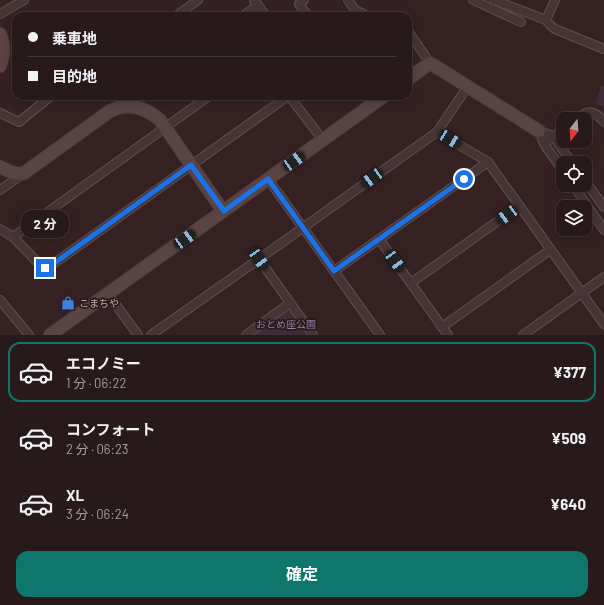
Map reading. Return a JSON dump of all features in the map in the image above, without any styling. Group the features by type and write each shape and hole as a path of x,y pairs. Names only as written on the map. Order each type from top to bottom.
{"street":[{"path":"0,14 24,0"},
{"path":"182,12 198,0"},
{"path":"304,0 299,4 305,12"},
{"path":"348,0 355,10 359,12"},
{"path":"473,0 521,22"},
{"path":"494,0 546,20 555,29 604,49"},
{"path":"546,20 555,0"},
{"path":"247,12 256,3 263,12"},
{"path":"0,34 4,45 4,52 0,66"},
{"path":"412,37 430,63 539,131 553,136 567,156"},
{"path":"412,76 430,63"},
{"path":"151,335 437,132 468,86"},
{"path":"0,113 19,122 46,100"},
{"path":"0,190 127,100"},
{"path":"13,237 203,100"},
{"path":"0,228 13,237 42,267 49,267 282,100"},
{"path":"291,100 319,135"},
{"path":"50,335 378,100"},
{"path":"116,108 132,107 144,109 160,120 224,211"},
{"path":"592,113 600,117 604,122"},
{"path":"539,131 544,144 556,161"},
{"path":"437,132 488,162 604,324"},
{"path":"544,144 556,134"},
{"path":"334,271 488,162"},
{"path":"0,167 18,175 24,173"},
{"path":"268,179 380,335"},
{"path":"592,191 604,207"},
{"path":"578,192 604,230"},
{"path":"411,283 519,206"},
{"path":"379,239 448,335"},
{"path":"442,327 550,250"},
{"path":"259,259 313,335"},
{"path":"523,335 604,277"},
{"path":"108,294 138,335"},
{"path":"0,300 29,335"},
{"path":"246,335 290,303"}],"green space":[{"path":"601,85 604,86 604,107 596,104"},
{"name":"おとめ座公園","path":"286,310 291,312 307,335 253,335"}],"place":[{"name":"こまちや","path":"68,303"}],"route":[{"path":"45,268 49,267 191,165 224,211 268,179 334,271 464,179"}]}
